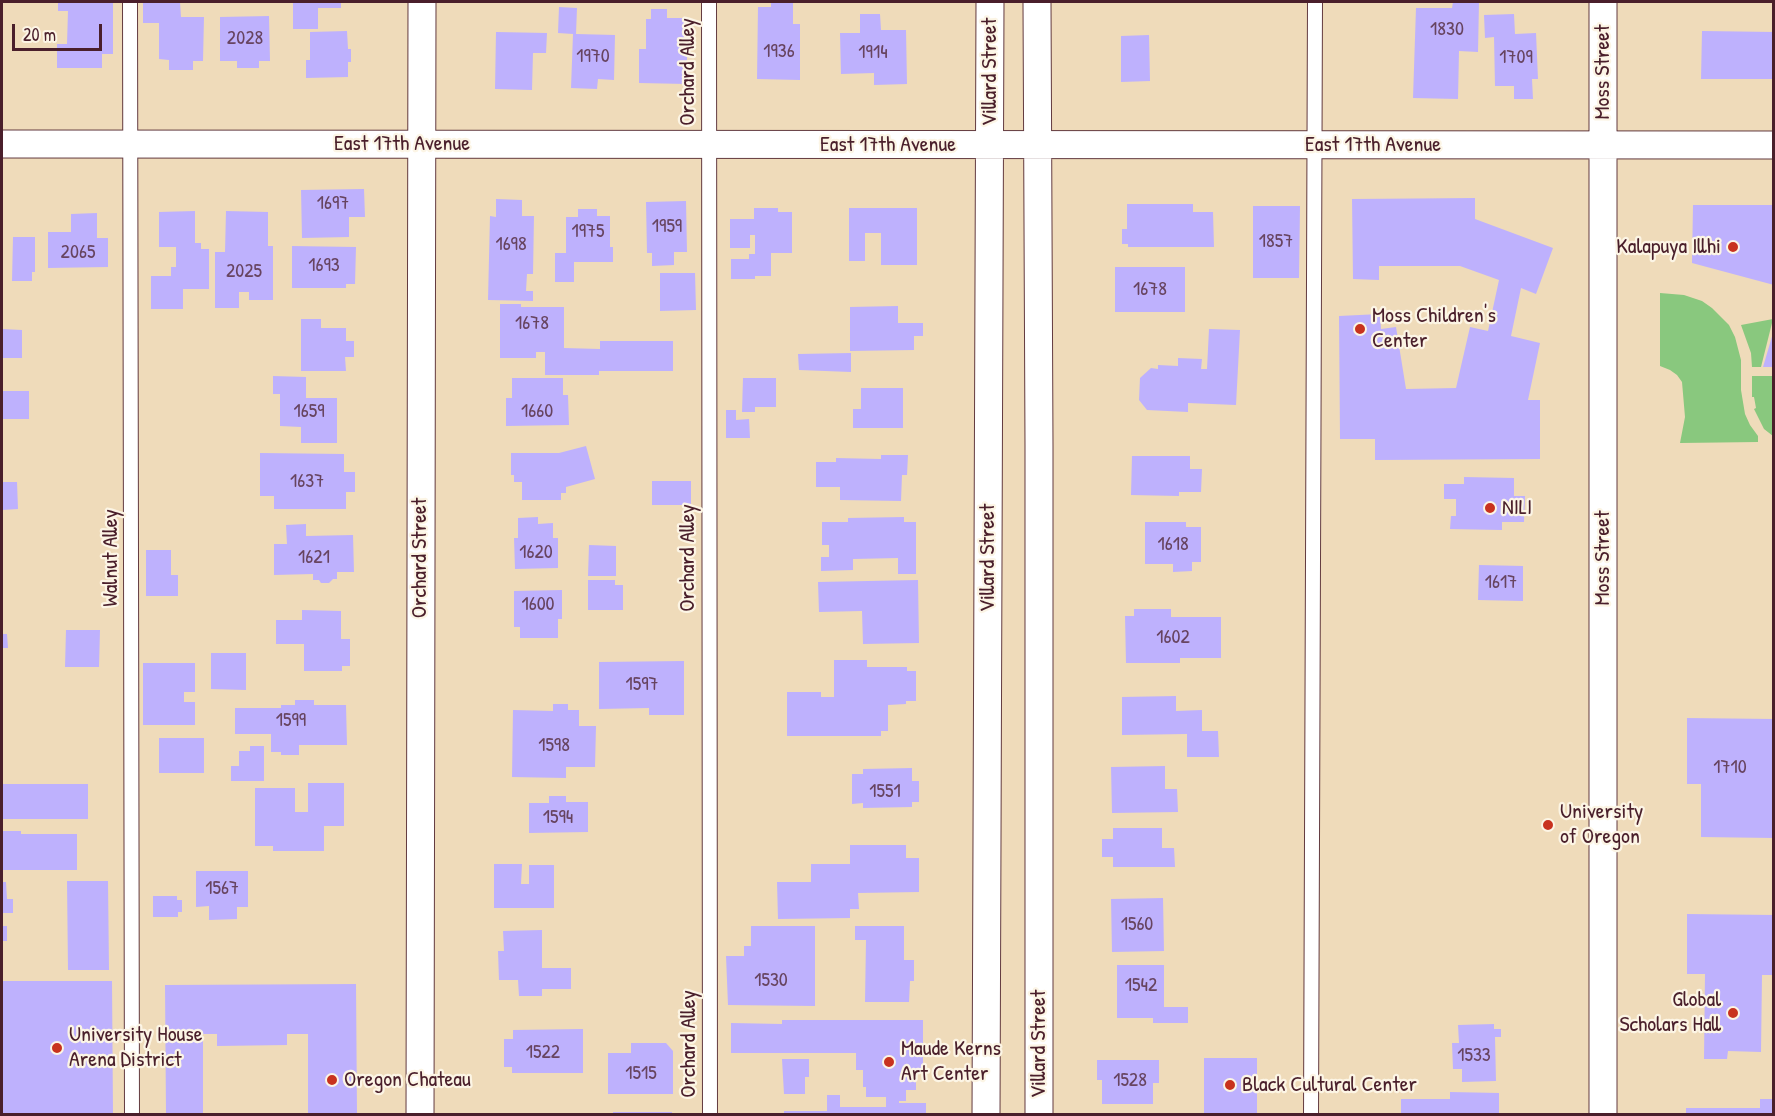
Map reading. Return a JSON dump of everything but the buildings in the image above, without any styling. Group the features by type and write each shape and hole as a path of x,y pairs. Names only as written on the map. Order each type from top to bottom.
{"street":[{"name":"Orchard Street","path":"420,1114 422,2"},
{"name":"Villard Street","path":"986,1114 990,2"},
{"name":"Villard Street","path":"1036,2 1039,1114"},
{"name":"Moss Street","path":"1603,1114 1604,2"},
{"name":"East 17th Avenue","path":"2,144 1773,145"}],"lane":[{"name":"Walnut Alley","path":"130,2 132,1114"},
{"name":"Orchard Alley","path":"709,2 710,1114"},
{"path":"1311,1114 1315,2"}],"green space":[{"path":"1660,293 1684,295 1702,301 1729,325 1741,360 1741,390 1745,414 1758,436 1758,442 1680,443 1685,417 1682,382 1677,375 1660,366"},
{"path":"1773,319 1761,367 1752,367 1751,353 1741,325"},
{"path":"1752,376 1773,376 1773,436 1764,429 1754,409 1756,408 1754,397 1752,397"}],"place":[{"name":"Kalapuya Illhi","path":"1733,247"},
{"name":"Moss Children's Center","path":"1360,329"},
{"name":"NILI","path":"1490,508"},
{"name":"University of Oregon","path":"1548,825"},
{"name":"Global Scholars Hall","path":"1733,1013"},
{"name":"University House Arena District","path":"57,1048"},
{"name":"Maude Kerns Art Center","path":"889,1062"},
{"name":"Oregon Chateau","path":"332,1080"},
{"name":"Black Cultural Center","path":"1230,1085"}]}
